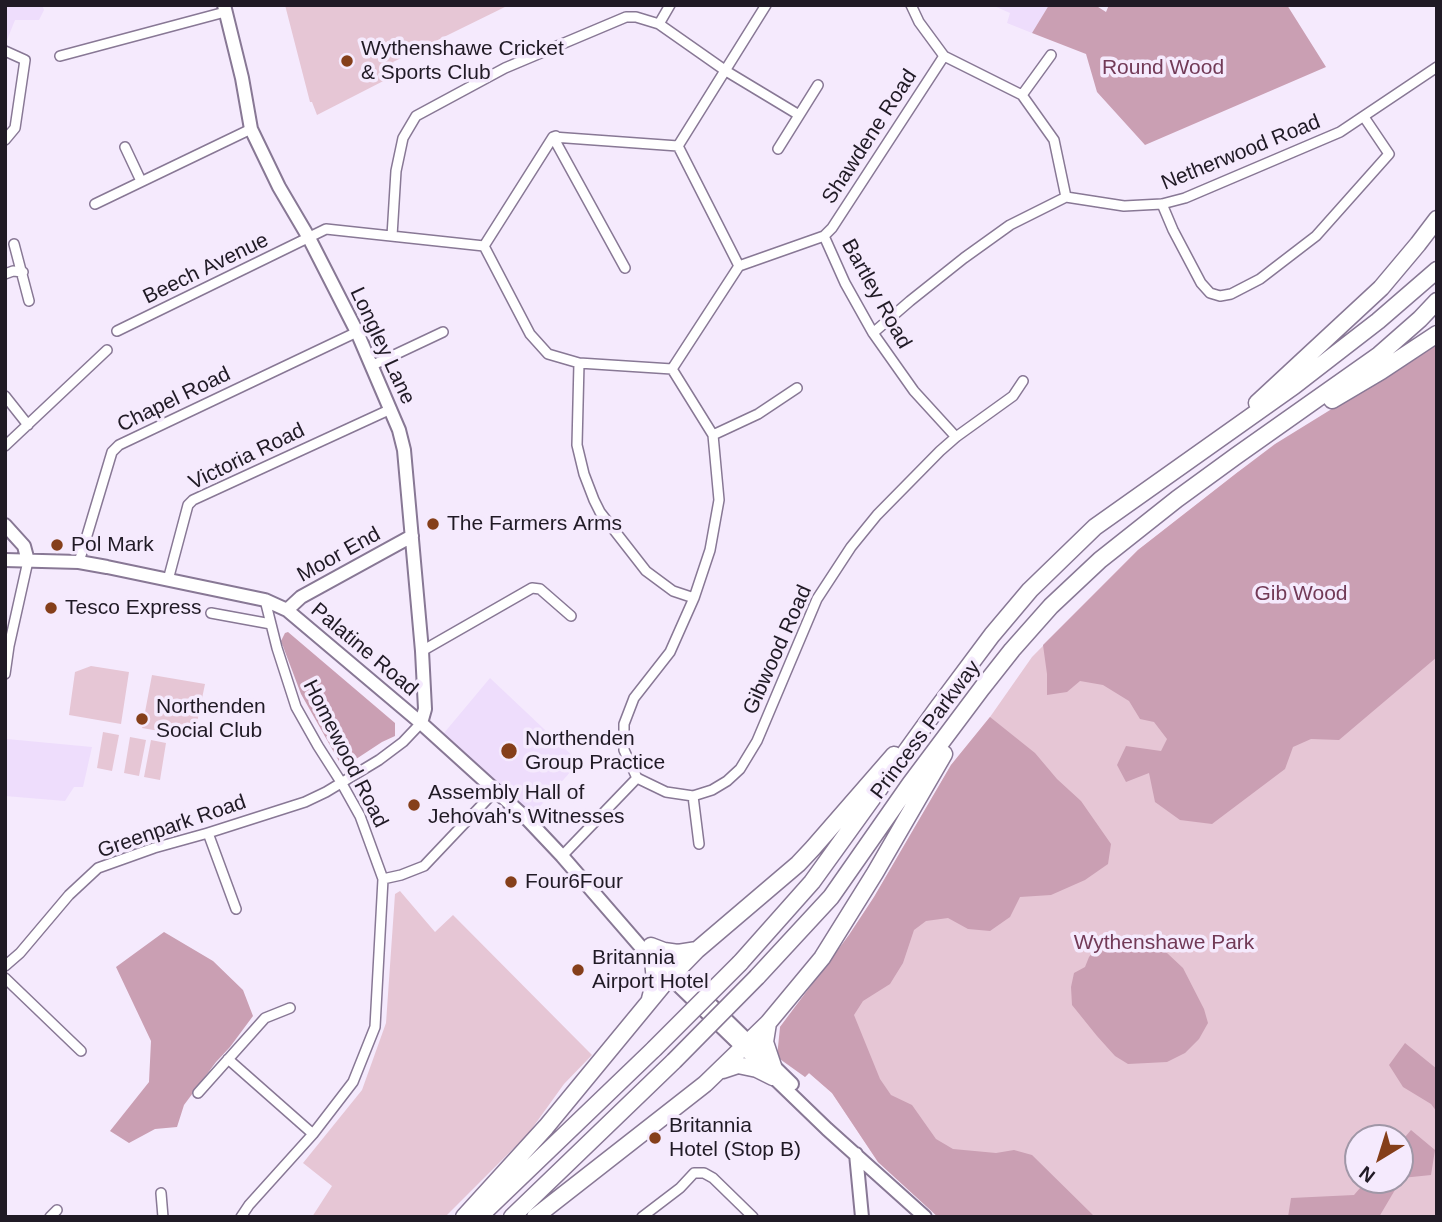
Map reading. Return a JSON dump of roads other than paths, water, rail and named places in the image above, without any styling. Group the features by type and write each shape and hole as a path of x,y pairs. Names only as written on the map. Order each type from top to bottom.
{"highway":[{"path":"1222,436 1381,288 1437,219"},
{"name":"Princess Parkway","path":"479,1217 740,963 812,882 992,635 1039,581 1095,527 1294,386 1378,321 1437,270"},
{"name":"Princess Parkway","path":"512,1217 674,1061 831,897 910,784 982,688 1051,606 1100,561 1177,499 1379,355 1437,301"},
{"path":"1236,456 1381,371 1437,334"},
{"path":"535,1217 685,1101 768,1023 822,958 875,873 982,688"},
{"path":"464,1217 546,1126 649,1001 696,950 789,872 813,848 876,774 936,710"},
{"path":"649,1001 655,980 652,953 696,950"},
{"path":"718,1072 738,1065 773,1072 765,1042 768,1023"}],"main road":[{"name":"Longley Lane","path":"224,9 242,78 251,129 357,332 399,430 404,450 422,651 425,709 421,723"},
{"path":"5,525 24,546 28,561"},
{"name":"Moor End","path":"288,610 301,597 412,536"},
{"name":"Palatine Road","path":"5,560 79,562 265,600 288,610 496,790 562,856 620,922 856,1154 925,1217"},
{"path":"856,1154 862,1217"}],"street":[{"path":"659,24 670,5"},
{"path":"678,146 766,5"},
{"path":"873,333 910,301 1010,225 1066,197 1054,140 1022,95 944,56 919,22 911,5"},
{"path":"60,55 224,9"},
{"path":"392,236 396,171 403,138 416,116 505,68 626,17 659,24 726,71 799,115"},
{"path":"5,51 25,60 15,128 5,140"},
{"path":"1022,95 1051,55"},
{"name":"Shawdene Road","path":"824,236 832,228 944,56"},
{"name":"Netherwood Road","path":"1066,197 1124,206 1162,204 1199,193 1340,132 1437,67"},
{"path":"778,149 818,85"},
{"path":"1162,204 1201,283 1210,293 1220,296 1231,294 1260,279 1316,236 1389,154 1364,117"},
{"path":"95,204 251,129"},
{"path":"571,132 553,136 484,246 530,334 548,354 579,363 672,369"},
{"path":"553,136 678,146"},
{"path":"553,136 625,268"},
{"path":"672,369 739,266 678,146"},
{"path":"125,147 141,181"},
{"name":"Beech Avenue","path":"117,331 326,229 484,246"},
{"name":"Bartley Road","path":"739,266 824,236 845,283 873,333 914,391 956,437"},
{"path":"14,244 29,301"},
{"path":"5,274 23,272"},
{"name":"Chapel Road","path":"79,562 112,452 119,445 357,332"},
{"path":"373,365 443,332"},
{"path":"5,446 107,350"},
{"path":"579,363 577,445 594,500 600,512 646,571 673,591 694,598"},
{"path":"672,369 713,435 719,500 710,550 694,598 670,652 634,698 624,724 624,750 637,778 666,792 692,796 699,844"},
{"name":"Gibwood Road","path":"692,796 712,790 740,769 757,741 817,599 864,529 913,477 956,437 1013,396 1023,382"},
{"path":"713,435 758,414 797,388"},
{"path":"5,396 28,425"},
{"name":"Victoria Road","path":"168,580 188,505 193,500 391,409"},
{"path":"5,674 28,561"},
{"path":"422,651 532,588 540,589 571,616"},
{"name":"Homewood Road","path":"241,1217 313,1134 353,1082 375,1027 383,880 360,816 296,707 276,648 265,600"},
{"path":"211,613 271,624"},
{"name":"Greenpark Road","path":"5,966 20,953 69,895 98,868 305,802 379,760 421,723"},
{"path":"562,856 637,778"},
{"path":"383,880 424,866 496,790"},
{"path":"208,833 236,909"},
{"path":"5,978 81,1051"},
{"path":"198,1093 265,1018 290,1008"},
{"path":"228,1059 313,1134"},
{"path":"642,1217 680,1188 694,1173 704,1173 713,1178 753,1217"},
{"path":"161,1194 163,1217"}],"place":[{"name":"Wythenshawe Cricket & Sports Club","path":"347,61"},
{"name":"The Farmers Arms","path":"433,524"},
{"name":"Pol Mark","path":"57,545"},
{"name":"Tesco Express","path":"51,608"},
{"name":"Northenden Social Club","path":"142,719"},
{"name":"Northenden Group Practice","path":"509,751"},
{"name":"Assembly Hall of Jehovah's Witnesses","path":"414,805"},
{"name":"Four6Four","path":"511,882"},
{"name":"Britannia Airport Hotel","path":"578,970"},
{"name":"Britannia Hotel (Stop B)","path":"655,1138"}],"park label":[{"name":"Round Wood","path":"1163,68"},
{"name":"Gib Wood","path":"1301,594"},
{"name":"Wythenshawe Park","path":"1164,943"}]}
